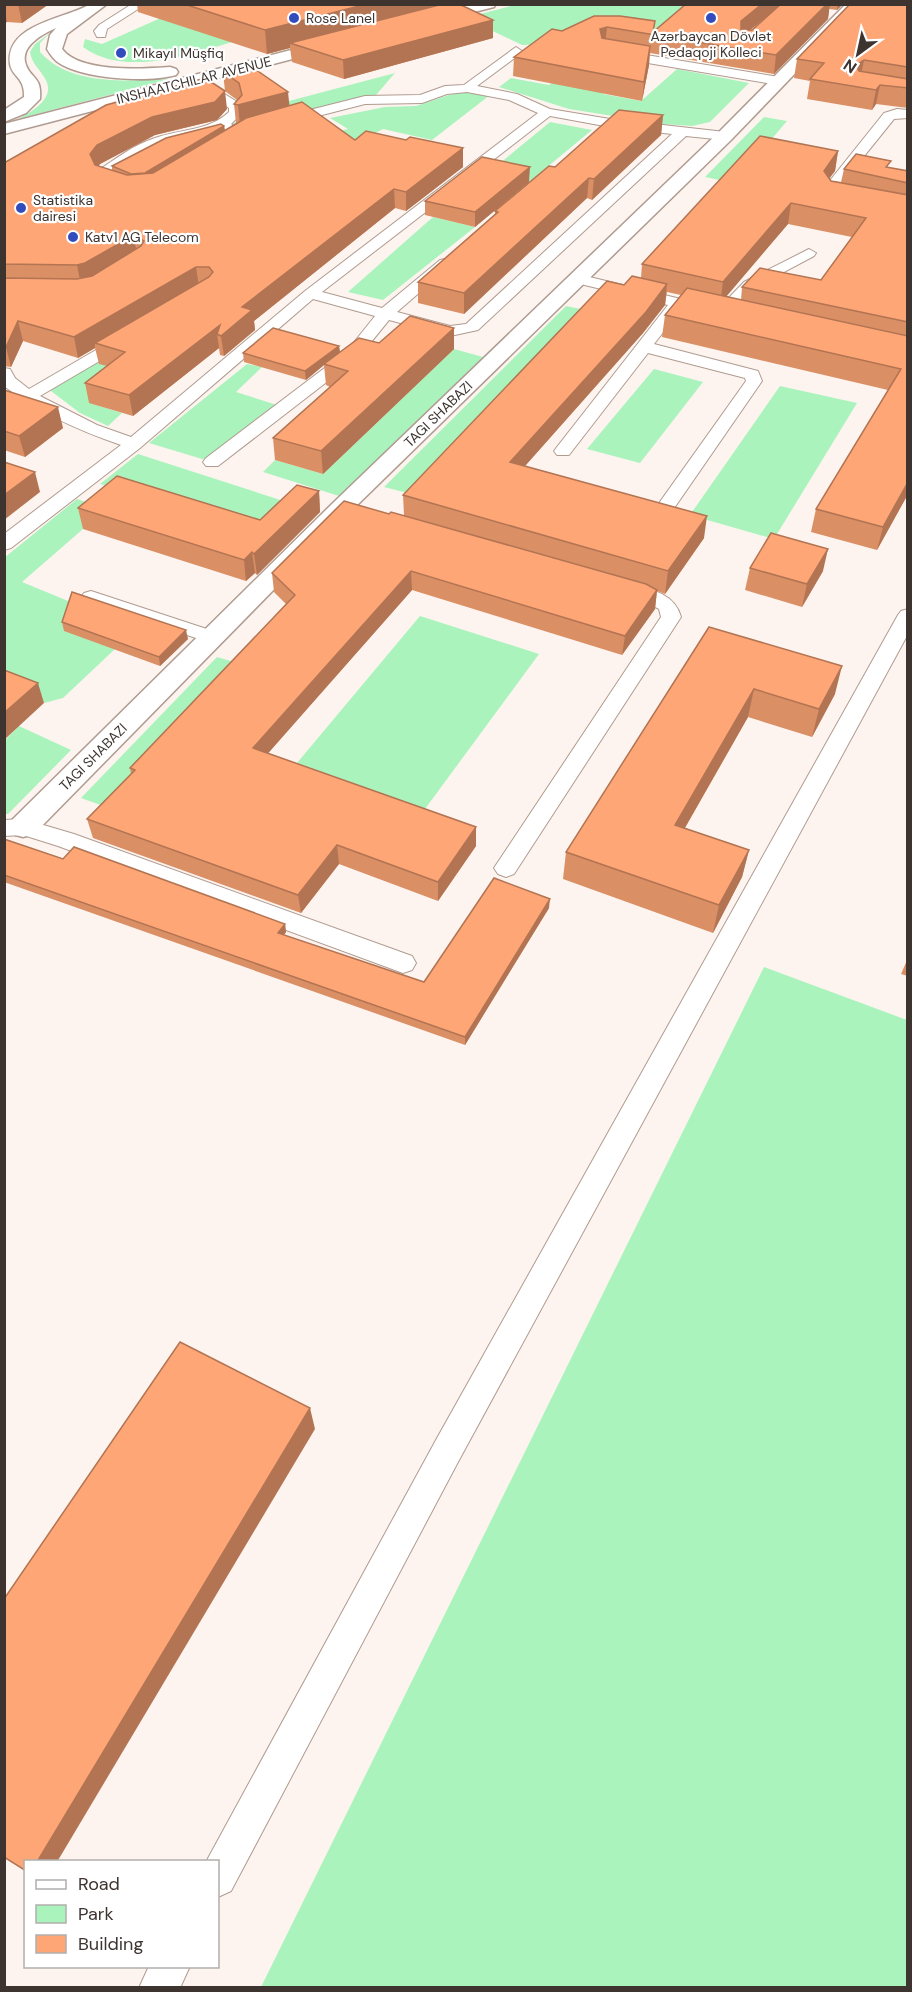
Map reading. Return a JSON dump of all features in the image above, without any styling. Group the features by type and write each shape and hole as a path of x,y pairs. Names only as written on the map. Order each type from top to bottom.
{"street":[{"name":"INSHAATCHILAR AVENUE","path":"4,129 196,80 345,35 186,69 152,74 115,74 75,64 62,58 56,51 55,44 59,34 98,4"},
{"path":"4,117 20,109 32,99 33,89 29,77 18,67 16,56 27,38 98,4"},
{"path":"436,4 413,17 489,4"},
{"name":"TAGI SHABAZI","path":"14,827 725,136 843,12"}],"lane":[{"path":"101,35 100,31 103,27 141,4"},
{"path":"467,88 516,51"},
{"path":"605,52 779,81"},
{"path":"142,188 131,188 104,179 102,174 143,147 160,140 223,124 236,113 235,106 196,80"},
{"path":"265,125 355,102 388,98 422,99 445,90 467,88 513,97 547,112 610,123 725,136"},
{"path":"4,544 134,444 310,294 547,112"},
{"path":"908,114 897,113 889,116 829,191 833,196 908,211"},
{"path":"592,138 610,123"},
{"path":"223,124 242,131 225,142"},
{"path":"310,294 450,331 472,327 682,132"},
{"path":"212,462 353,354 385,314 457,253"},
{"path":"723,313 749,285 809,253"},
{"path":"577,279 746,318"},
{"path":"563,451 678,303"},
{"path":"28,396 136,333"},
{"path":"645,347 752,375 754,381 661,513"},
{"path":"4,373 8,381 28,396 91,429 134,444"},
{"path":"341,508 364,515"},
{"path":"506,868 671,617 668,606 652,597 606,584"},
{"path":"91,597 212,637"},
{"path":"219,1876 452,1440 908,615"},
{"path":"14,827 403,963"},
{"path":"159,1988 169,1968"}],"green space":[{"path":"515,5 692,5 650,39 572,44 522,45 465,18"},
{"path":"172,13 262,33 195,53 147,62 123,62 102,57 83,47 85,39 102,44"},
{"path":"50,33 40,43 40,52 52,63 67,71 100,79 170,79 18,119 37,107 46,97 48,84 34,63 30,52 35,44"},
{"path":"588,55 603,94 641,101 677,69 749,83 710,122 692,126 663,124 569,109 499,87 511,78 549,85"},
{"path":"395,73 376,95 288,117 226,128 255,110"},
{"path":"458,92 490,95 432,140 383,129 352,145 293,142 348,129 330,118 385,107 416,106"},
{"path":"764,117 787,121 734,183 705,177"},
{"path":"550,122 592,130 529,182 488,173"},
{"path":"433,217 475,227 383,300 348,292"},
{"path":"566,306 596,312 423,497 384,487"},
{"path":"454,349 483,357 339,496 263,472 275,460 323,474"},
{"path":"93,361 130,373 90,403 122,413 108,426 80,413 47,388"},
{"path":"247,364 262,367 236,392 277,405 212,462 149,443"},
{"path":"654,369 703,382 640,463 587,449"},
{"path":"780,386 857,403 774,539 690,515"},
{"path":"138,454 299,506 270,535 100,484"},
{"path":"77,499 106,509 22,582 90,610 87,639 115,649 63,698 44,703 5,688 4,558"},
{"path":"420,616 539,654 425,809 297,763"},
{"path":"217,657 248,666 109,808 81,798"},
{"path":"19,726 71,750 8,814 5,814 5,740"},
{"path":"764,967 907,1020 907,1987 261,1987"}],"building":[{"path":"184,4 367,4 265,30"},
{"path":"443,4 459,4 493,20 343,60 290,43"},
{"path":"686,4 762,4 741,21 741,30 752,30 781,4 827,4 776,55 607,27 600,29 602,38 650,46 644,82 514,57 552,29 562,31 594,16 620,16 655,21 653,32"},
{"path":"850,4 908,4 908,67 864,60 856,65 859,71 908,79 908,88 880,85 876,90 810,79 824,63 797,59"},
{"path":"249,65 288,92 238,105 234,104 242,95 239,83 223,72"},
{"path":"205,78 225,91 215,102 152,117 97,145 90,154 95,165 127,175 153,173 246,118 302,102 355,140 366,131 406,140 410,137 463,148 406,192 394,189 242,307 252,310 221,336 217,334 220,325 129,395 85,383 125,352 95,343 209,277 213,272 209,267 196,267 74,337 18,321 6,347 4,346 6,338 4,338 4,278 77,279 92,276 141,246 144,241 134,235 85,263 77,265 4,264 4,163 106,105"},
{"path":"619,110 663,115 594,179 589,178 464,293 418,282 498,212 495,211 549,166 555,167"},
{"path":"221,124 224,126 145,173 131,174 112,166 166,138"},
{"path":"760,136 838,151 824,171 831,181 908,195 908,322 742,287 760,268 821,280 866,218 791,203 723,282 642,264"},
{"path":"856,154 891,161 886,167 908,171 908,183 844,169"},
{"path":"482,157 530,167 475,212 425,201"},
{"path":"632,276 667,284 646,312 510,462 707,516 668,571 403,495 607,281 624,285"},
{"path":"687,288 908,336 908,482 883,527 816,509 901,369 665,315"},
{"path":"410,316 454,328 321,451 273,438 348,371 324,364 359,338 379,343"},
{"path":"273,328 339,346 305,371 243,353"},
{"path":"4,390 58,407 19,436 4,431"},
{"path":"4,462 35,472 4,495"},
{"path":"117,476 260,520 297,485 319,491 254,554 252,552 244,560 78,508"},
{"path":"344,501 389,514 391,512 646,584 657,590 625,636 411,571 253,748 476,827 438,882 337,845 298,895 87,819 135,770 130,768 295,595 272,573"},
{"path":"771,533 828,549 807,584 750,568"},
{"path":"72,592 186,630 159,657 62,622"},
{"path":"709,627 842,666 819,709 754,689 675,825 749,850 719,905 566,852"},
{"path":"4,670 38,683 4,713"},
{"path":"4,839 63,859 74,847 285,924 278,933 424,982 494,878 550,899 465,1037 4,875"},
{"path":"180,1342 310,1408 38,1860 24,1860 24,1870 4,1857 4,1599"}],"place":[{"name":"Rose Lanel","path":"294,18"},
{"name":"Azərbaycan Dövlət Pedaqoji Kolleci","path":"711,18"},
{"name":"Mikayıl Müşfiq","path":"121,53"},
{"name":"Statistika dairesi","path":"21,208"},
{"name":"Katv1 AG Telecom","path":"73,237"}]}
